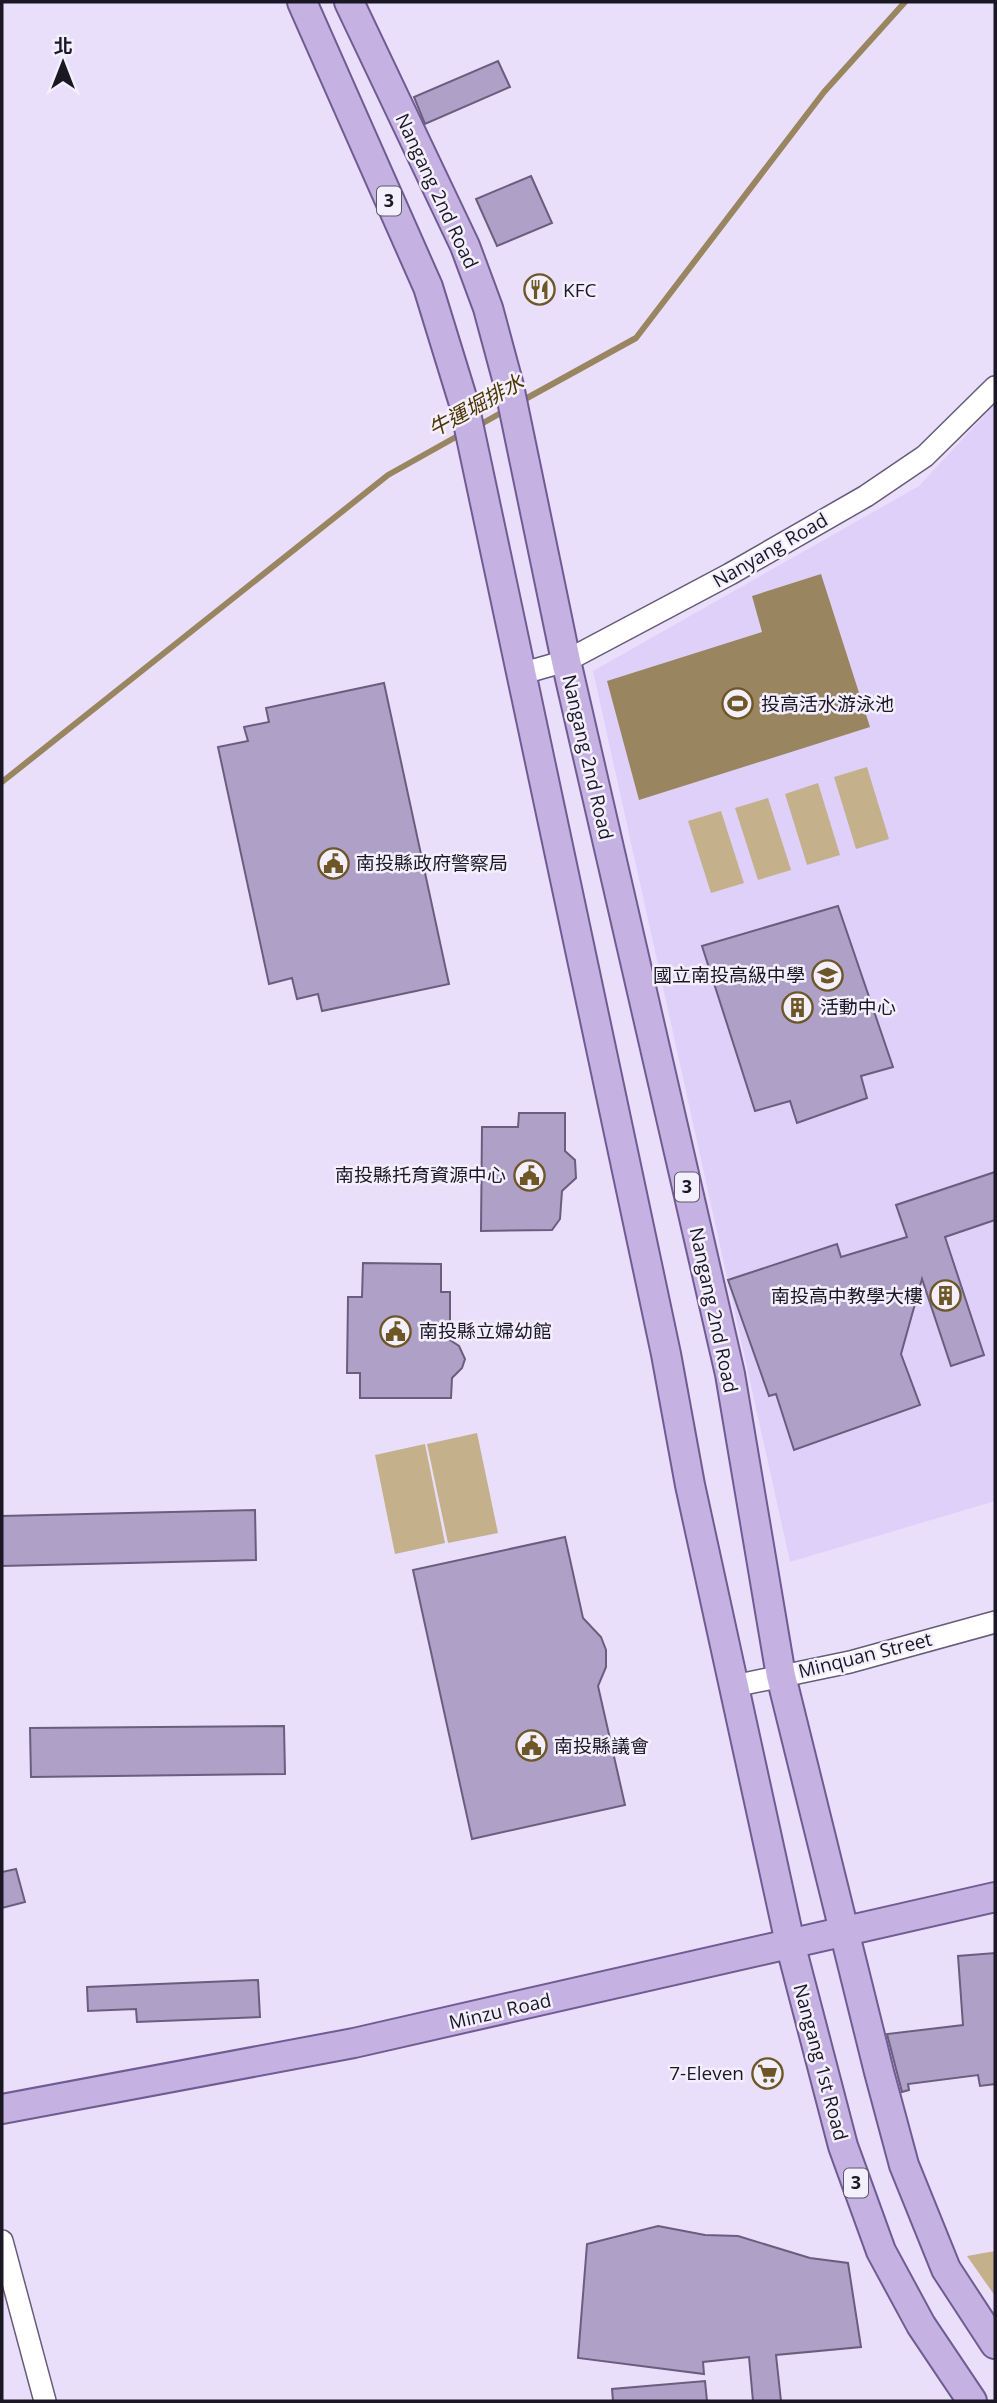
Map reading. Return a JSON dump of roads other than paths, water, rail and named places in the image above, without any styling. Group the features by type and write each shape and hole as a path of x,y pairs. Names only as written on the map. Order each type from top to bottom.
{"main road":[{"name":"3","path":"302,2 429,287 464,404 790,1944"},
{"name":"Nangang 2nd Road","path":"349,2 465,246 488,308 509,386 566,661 730,1374 781,1676 845,1933"},
{"name":"Minzu Road","path":"2,2109 354,2043 995,1898"},
{"name":"3","path":"845,1933 904,2165 946,2269 995,2344"},
{"name":"Nangang 1st Road","path":"790,1944 843,2146 881,2251 921,2325 972,2401"}],"street":[{"name":"Nanyang Road","path":"520,674 566,661 730,574 866,496 925,456 995,387"},
{"name":"Minquan Street","path":"734,1686 850,1662 995,1622"},
{"path":"2,2241 45,2401"}],"waterway":[{"name":"牛運堀排水","path":"518,403 636,338 824,92 905,2"},
{"name":"牛運堀排水","path":"476,427 506,410"},
{"name":"牛運堀排水","path":"2,782 388,475 463,433"}],"place":[{"name":"KFC","path":"540,290"},
{"name":"投高活水游泳池","path":"738,704"},
{"name":"南投縣政府警察局","path":"333,863"},
{"name":"國立南投高級中學","path":"828,975"},
{"name":"活動中心","path":"797,1007"},
{"name":"南投縣托育資源中心","path":"529,1175"},
{"name":"南投高中教學大樓","path":"946,1296"},
{"name":"南投縣立婦幼館","path":"396,1331"},
{"name":"南投縣議會","path":"531,1746"},
{"name":"7-Eleven","path":"767,2073"}]}
